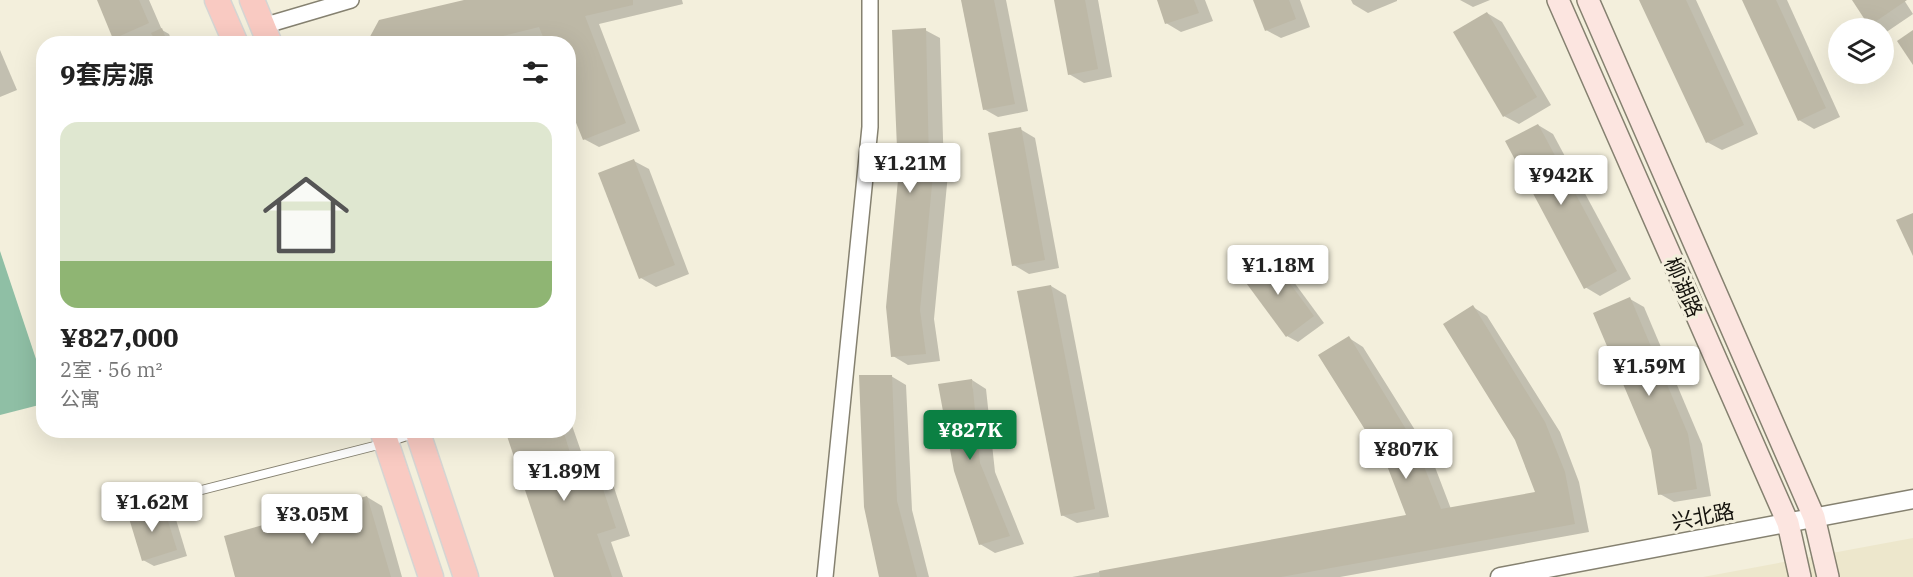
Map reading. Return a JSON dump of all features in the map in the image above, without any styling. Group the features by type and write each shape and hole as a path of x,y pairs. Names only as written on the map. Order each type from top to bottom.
{"main road":[{"path":"217,0 233,36"},
{"path":"252,0 267,35"},
{"name":"柳湖路","path":"1558,0 1788,523 1800,577"},
{"name":"柳湖路","path":"1588,0 1814,517 1828,577"},
{"path":"384,438 431,577"},
{"path":"419,438 466,577"}],"street":[{"path":"267,35 351,0"},
{"path":"825,577 870,127 870,0"},
{"name":"兴北路","path":"1500,577 1913,500"}],"lane":[{"path":"182,495 381,438"}],"shaded area":[{"path":"1913,538 1913,577 1703,577"}],"green space":[{"path":"0,251 36,359 36,406 0,415"}],"building":[{"path":"97,0 139,0 149,23 120,36 112,36"},
{"path":"464,0 633,0 633,5 585,16 626,123 583,140 576,123 576,36 543,36 539,27 502,36 370,36 379,20"},
{"path":"961,0 994,0 1015,104 983,110"},
{"path":"1054,0 1085,0 1098,69 1068,75"},
{"path":"1157,0 1194,0 1199,13 1165,24"},
{"path":"1253,0 1289,0 1296,19 1265,31"},
{"path":"1639,0 1686,0 1744,125 1706,143"},
{"path":"1742,0 1776,0 1826,108 1798,121"},
{"path":"1852,0 1907,0 1881,18 1864,18"},
{"path":"1487,12 1537,97 1503,117 1453,32"},
{"path":"162,28 165,36 152,36 151,33"},
{"path":"926,28 929,164 934,164 920,310 926,354 891,357 886,307 901,148 897,148 892,30"},
{"path":"1913,30 1913,65 1897,41"},
{"path":"1538,124 1617,271 1584,289 1505,141"},
{"path":"1021,127 1045,260 1012,266 988,133"},
{"path":"634,159 675,265 639,279 598,173"},
{"path":"1913,213 1913,256 1896,220"},
{"path":"1269,255 1314,316 1286,337 1241,276"},
{"path":"1051,285 1095,509 1061,516 1017,291"},
{"path":"1630,297 1688,434 1697,489 1658,495 1651,450 1593,313"},
{"path":"1473,305 1545,422 1565,472 1575,524 1281,577 1100,577 1099,571 1406,515 1386,463 1318,355 1349,336 1415,444 1441,509 1535,492 1515,440 1443,324"},
{"path":"859,375 892,375 897,501 917,577 879,577 864,507"},
{"path":"972,379 980,463 1010,536 979,545 954,471 938,384"},
{"path":"508,438 565,438 572,459 591,453 616,528 597,534 612,577 554,577"},
{"path":"367,496 391,577 235,577 224,536"},
{"path":"163,505 177,550 142,561 128,515"}]}
